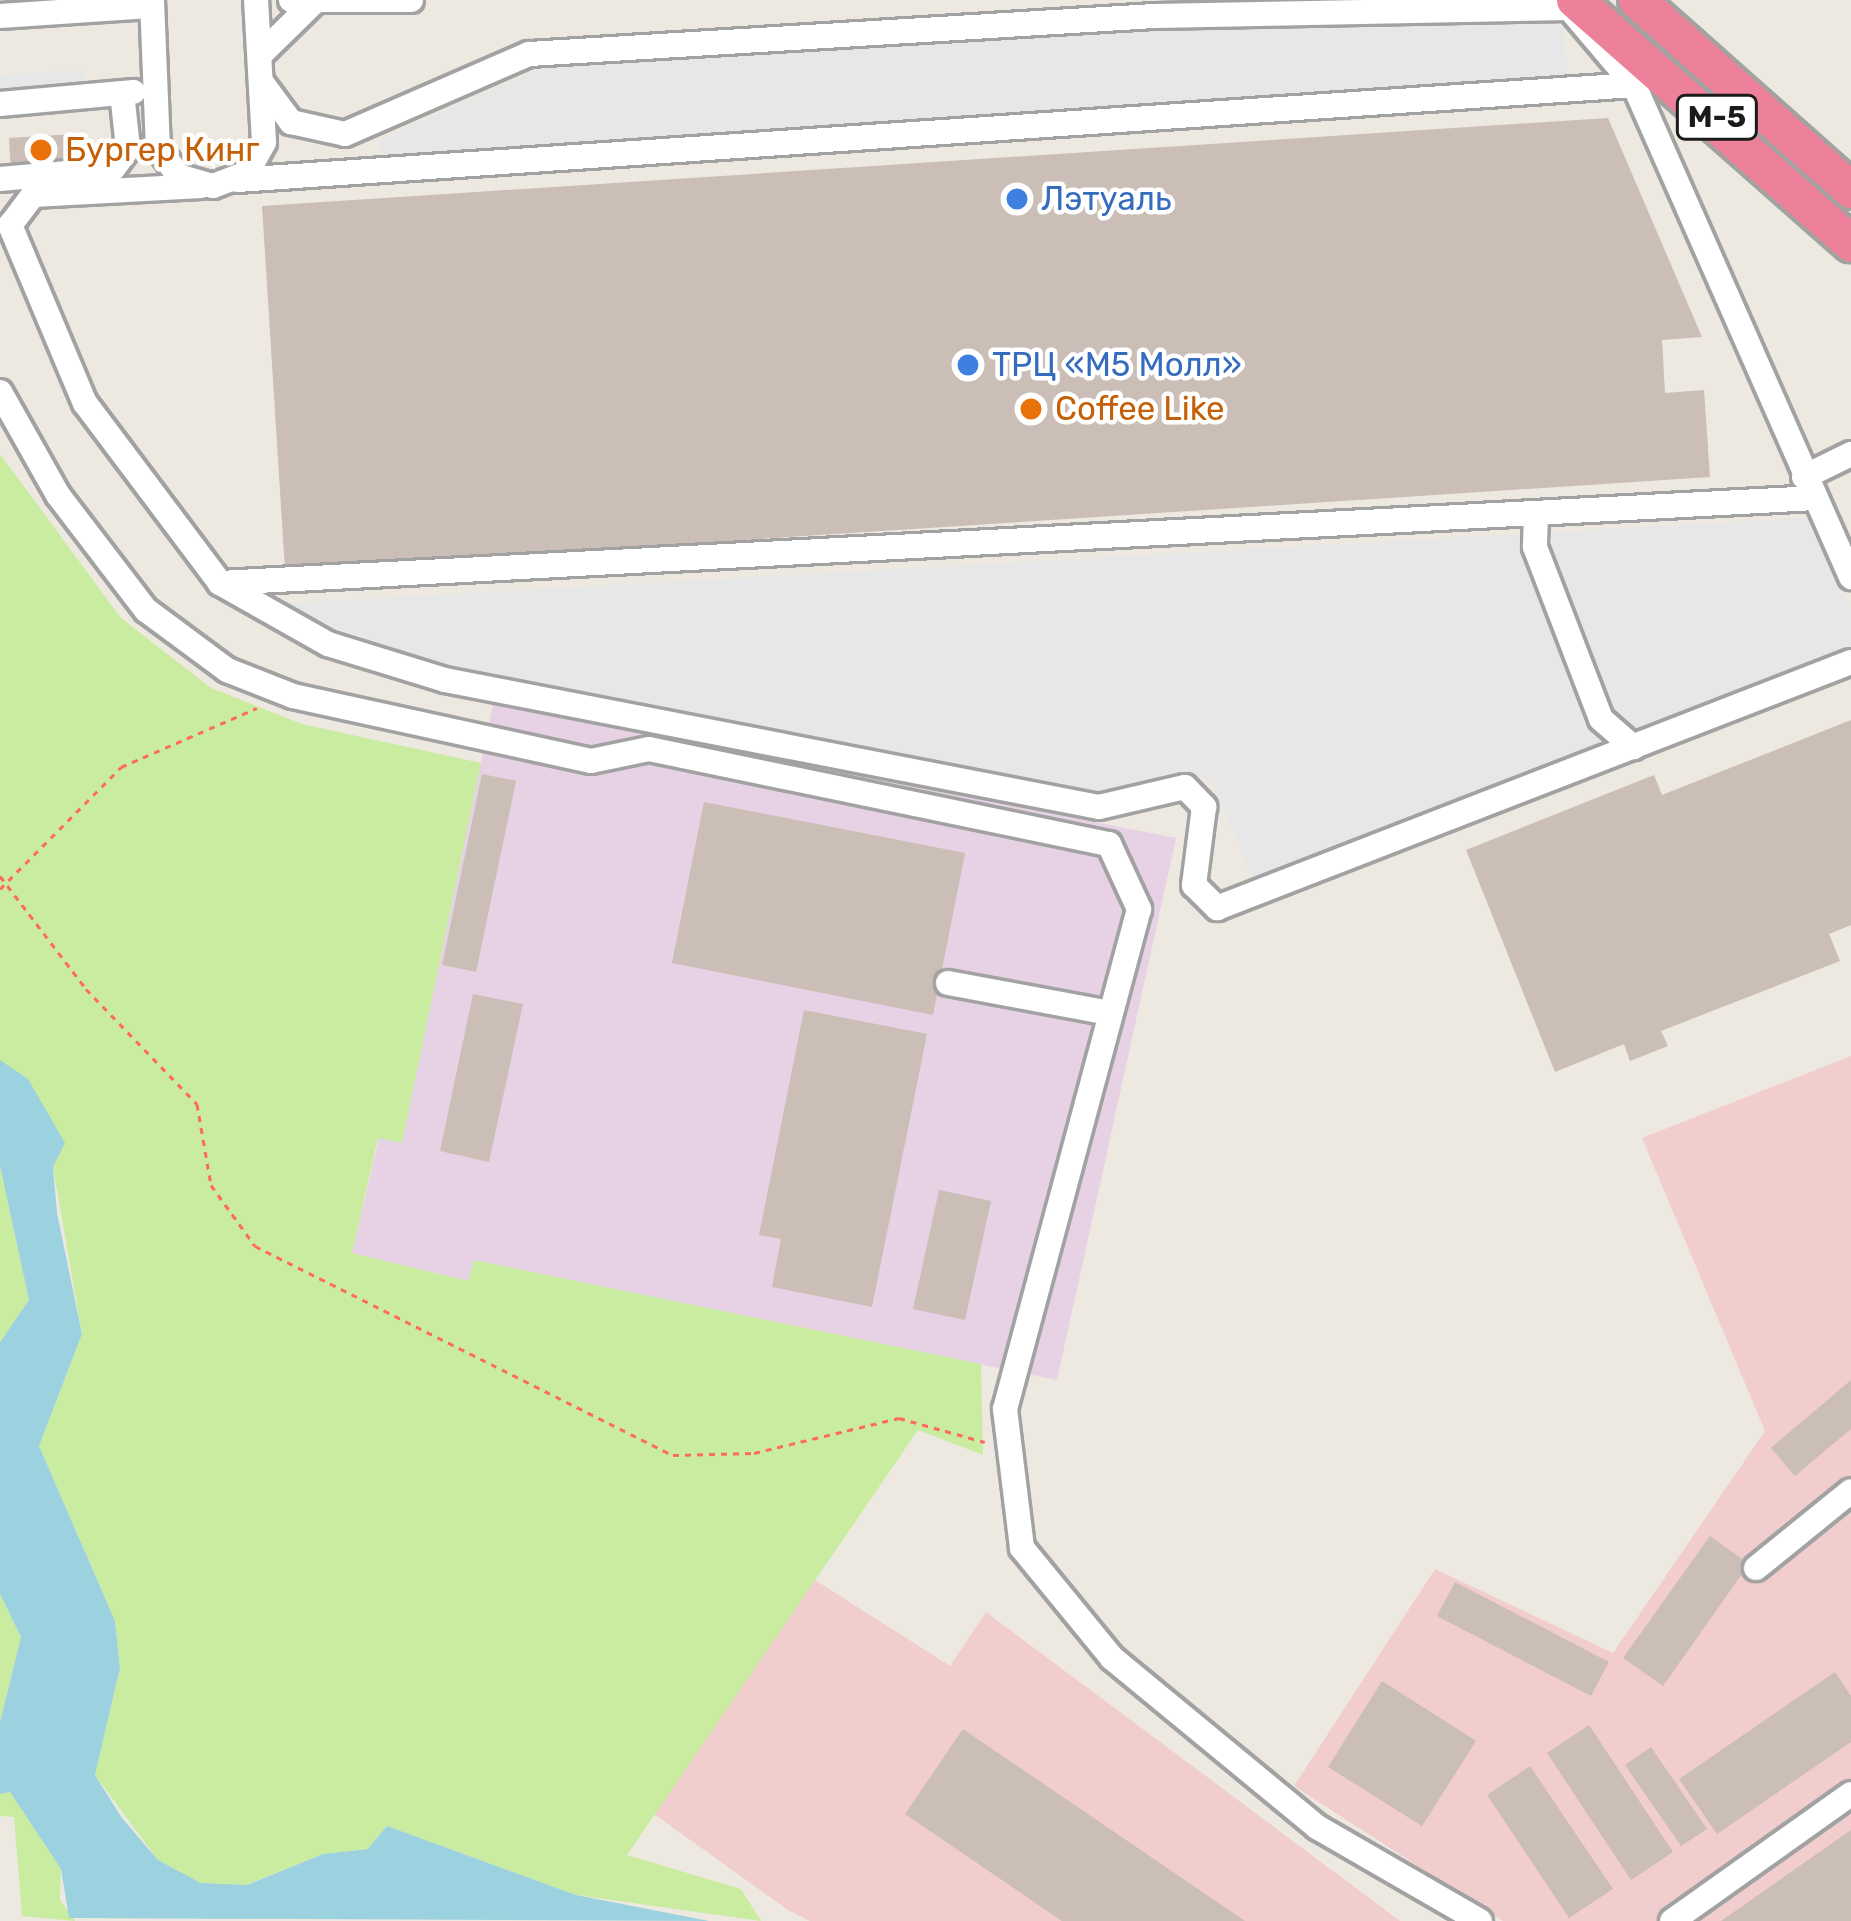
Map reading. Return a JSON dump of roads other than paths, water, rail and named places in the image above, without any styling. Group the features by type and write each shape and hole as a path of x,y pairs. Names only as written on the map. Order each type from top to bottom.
{"highway":[{"name":"М-5","path":"1575,0 1851,243"},
{"name":"М-5","path":"1637,0 1851,190"}],"street":[{"path":"237,180 265,142 256,0"},
{"path":"261,54 302,2 411,0"},
{"path":"0,16 151,3 158,146 201,186"},
{"path":"262,83 291,122 345,134 529,54 1536,3 1582,18 1634,85 1851,577"},
{"path":"1634,85 33,195 5,217 85,404 220,583 328,644 445,680 1099,807 1185,787 1206,821 1194,885 1217,908 1851,662"},
{"path":"0,104 153,90"},
{"path":"0,179 112,169 128,148 122,93"},
{"path":"105,190 158,146"},
{"path":"0,392 58,496 146,610 227,670 293,696 591,761 649,749 1109,844 1139,909 1105,1012 1003,1447 1022,1548 1112,1658 1317,1827 1480,1921"},
{"path":"220,583 1536,515 1809,487 1851,454"},
{"path":"1536,515 1535,547 1601,719 1633,747"},
{"path":"948,983 1105,1012"},
{"path":"1756,1568 1851,1491"},
{"path":"1672,1921 1851,1794"}],"water":[{"path":"0,1060 28,1079 65,1143 53,1167 57,1213 82,1334 39,1446 115,1621 120,1668 95,1775 122,1818 158,1860 201,1883 247,1885 323,1854 368,1849 387,1826 576,1895 709,1921 69,1918 61,1869 10,1792 0,1794 0,1722 21,1637 0,1594 0,1342 29,1300 0,1166"}],"place":[{"name":"Бургер Кинг","path":"41,150"},
{"name":"Лэтуаль","path":"1017,199"},
{"name":"ТРЦ «М5 Молл»","path":"968,365"},
{"name":"Coffee Like","path":"1031,409"}]}
